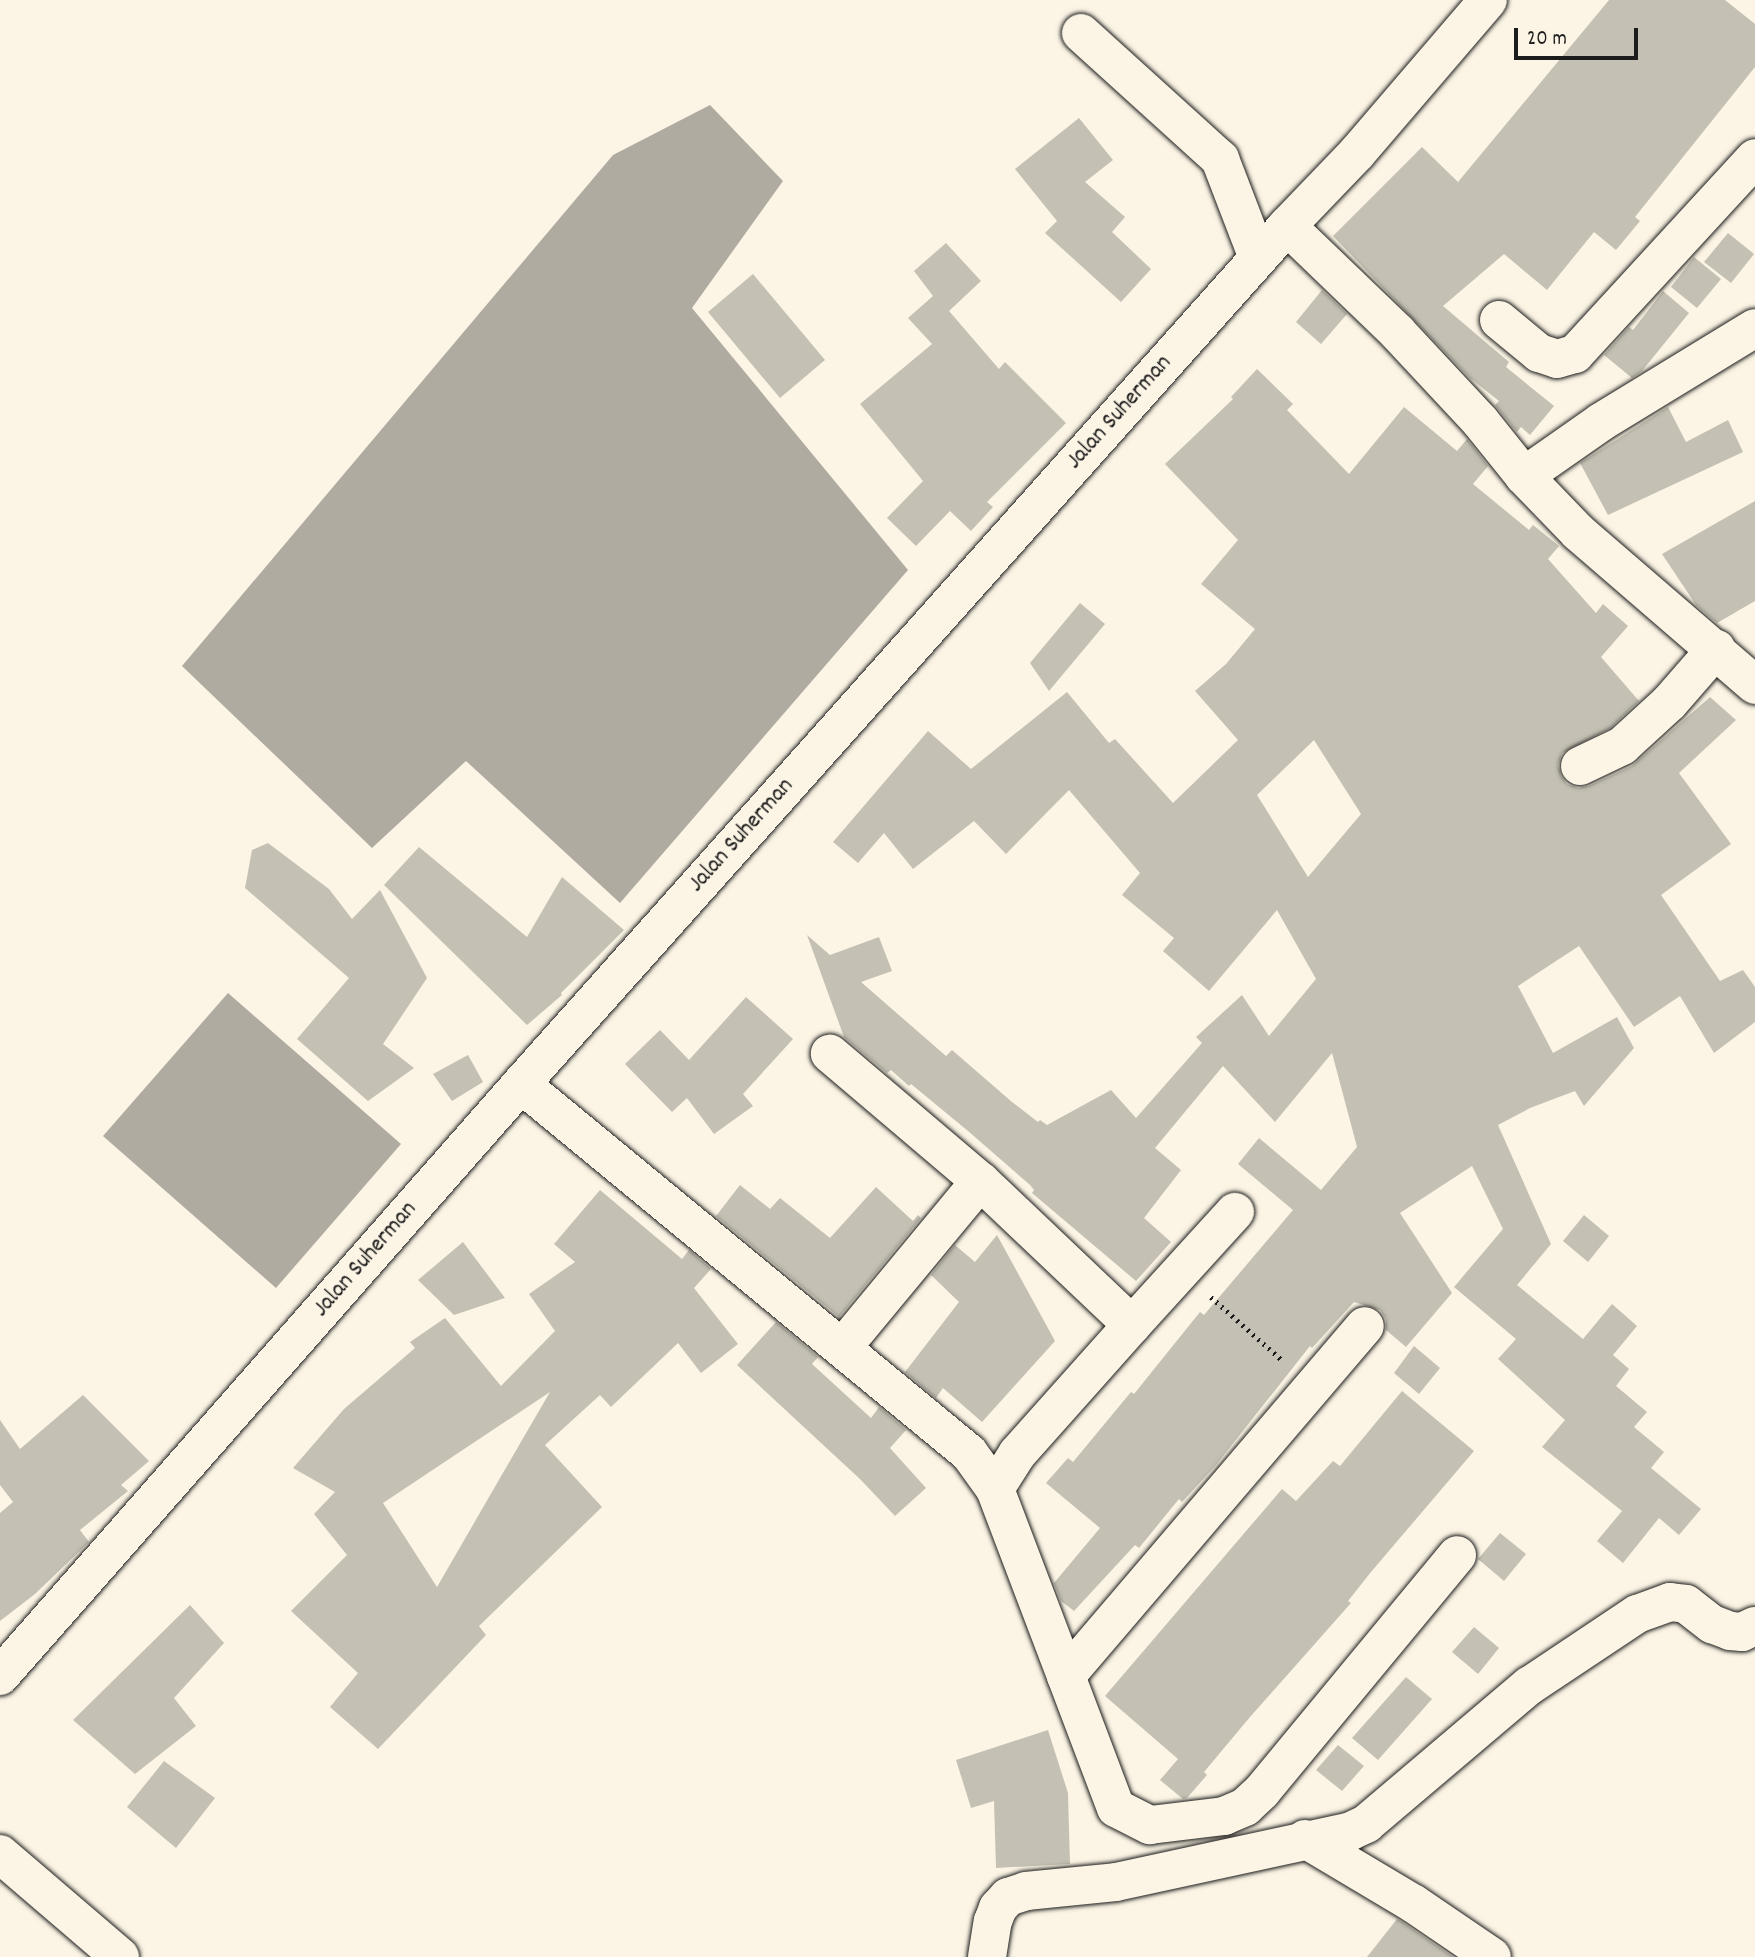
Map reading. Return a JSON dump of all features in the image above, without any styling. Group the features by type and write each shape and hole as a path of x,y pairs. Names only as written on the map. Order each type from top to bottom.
{"street":[{"name":"Jalan Suherman","path":"0,1676 521,1084 1258,258 1357,153 1488,0"},
{"path":"1082,33 1220,159 1258,258"},
{"path":"1499,320 1539,353 1557,359 1575,354 1755,158"},
{"path":"1287,226 1415,352 1480,421 1524,476 1578,532 1755,685"},
{"path":"1524,476 1601,422 1755,328"},
{"path":"1580,765 1622,746 1669,703 1716,649"},
{"path":"830,1055 980,1181 1132,1325"},
{"path":"521,1084 969,1453 995,1489 1116,1808 1150,1825 1224,1816 1245,1807 1262,1791 1457,1555"},
{"path":"842,1348 980,1181"},
{"path":"995,1489 1017,1454 1180,1270 1236,1212"},
{"path":"1066,1676 1365,1326"},
{"path":"987,1957 998,1908 1009,1897 1026,1891 1116,1882 1351,1831 1381,1815 1529,1686 1637,1614 1670,1602 1686,1604 1712,1624 1730,1631 1742,1632 1755,1626"},
{"path":"1305,1839 1414,1904 1492,1957"},
{"path":"0,1854 120,1957"}],"path":[{"path":"1180,1270 1312,1387"}],"shaded area":[{"path":"710,105 783,181 692,308 908,570 620,903 466,761 372,848 182,666 613,155"},
{"path":"228,993 401,1144 276,1288 103,1136"}],"building":[{"path":"1609,0 1725,0 1755,24 1755,67 1635,217 1640,221 1616,250 1594,232 1547,290 1504,254 1443,306 1509,362 1506,367 1554,406 1530,435 1521,427 1517,432 1495,405 1499,401 1470,378 1333,236 1422,147 1458,182"},
{"path":"1079,118 1113,160 1085,182 1125,217 1112,232 1151,269 1121,302 1045,233 1057,221 1015,169"},
{"path":"1728,233 1754,254 1731,283 1704,262"},
{"path":"946,243 981,281 949,311 999,369 1005,362 1066,423 987,502 993,507 971,531 950,511 916,546 887,518 923,481 860,404 932,344 908,318 933,296 914,271"},
{"path":"1694,257 1721,279 1697,308 1671,287"},
{"path":"753,274 825,360 780,398 708,312"},
{"path":"1322,290 1347,314 1321,344 1296,322"},
{"path":"1663,291 1689,313 1642,371 1632,378 1604,355 1629,327 1633,330"},
{"path":"1257,369 1293,404 1287,410 1349,474 1404,407 1457,451 1467,439 1488,466 1473,484 1529,530 1533,525 1559,546 1548,559 1596,613 1603,604 1628,626 1601,657 1639,701 1610,728 1562,753 1558,765 1567,784 1578,788 1589,786 1632,766 1710,697 1736,720 1679,773 1731,844 1661,895 1720,981 1743,970 1755,987 1755,1022 1714,1053 1680,996 1634,1027 1579,946 1518,986 1553,1053 1617,1017 1634,1048 1584,1106 1575,1091 1530,1108 1498,1125 1551,1244 1517,1285 1583,1339 1612,1304 1637,1326 1613,1355 1629,1369 1616,1386 1647,1412 1634,1427 1664,1452 1651,1468 1701,1509 1679,1535 1659,1518 1623,1563 1597,1541 1622,1511 1542,1447 1565,1420 1498,1359 1516,1339 1454,1287 1503,1229 1472,1166 1400,1213 1452,1293 1406,1347 1386,1330 1386,1319 1380,1310 1354,1302 1312,1348 1310,1346 1216,1465 1182,1502 1179,1499 1139,1548 1135,1545 1074,1611 1061,1601 1054,1583 1100,1528 1046,1483 1068,1458 1073,1462 1131,1392 1134,1394 1200,1312 1204,1315 1293,1210 1238,1164 1259,1138 1321,1190 1357,1147 1332,1053 1275,1122 1223,1066 1155,1148 1181,1170 1144,1218 1171,1242 1136,1281 1032,1193 1034,1190 1030,1185 968,1131 911,1084 909,1086 891,1070 887,1073 844,1037 807,935 830,955 879,937 892,971 861,982 946,1056 952,1050 1012,1102 1038,1122 1040,1120 1047,1125 1111,1090 1136,1118 1202,1043 1196,1037 1242,995 1269,1036 1316,979 1277,910 1209,991 1163,951 1174,938 1122,895 1140,873 1069,790 1006,854 974,821 913,869 884,833 858,863 833,842 928,731 971,769 1067,692 1109,743 1115,739 1173,803 1238,740 1195,691 1226,664 1255,629 1201,584 1238,540 1165,464 1233,399 1231,397","holes":["1314,740 1361,814 1308,877 1257,795"]},
{"path":"1668,407 1686,442 1728,420 1743,452 1608,515 1580,463"},
{"path":"1755,501 1755,601 1717,623 1696,605 1662,554"},
{"path":"1080,603 1105,624 1049,691 1030,663"},
{"path":"268,843 329,889 352,919 380,890 427,978 383,1044 414,1068 368,1101 297,1039 349,978 245,888 252,850"},
{"path":"419,847 527,937 562,877 624,930 561,993 562,995 527,1025 384,885"},
{"path":"746,997 793,1039 743,1094 753,1106 714,1134 687,1098 672,1112 625,1064 660,1030 689,1060"},
{"path":"468,1055 483,1082 452,1101 433,1074"},
{"path":"740,1185 770,1209 780,1198 830,1238 876,1187 913,1221 918,1215 921,1218 839,1317 716,1216"},
{"path":"600,1190 682,1259 689,1250 711,1269 694,1288 738,1344 701,1373 678,1343 611,1407 600,1395 545,1445 602,1507 479,1626 486,1635 378,1749 330,1707 358,1673 291,1611 347,1555 314,1514 335,1492 293,1468 344,1409 415,1348 410,1342 445,1318 501,1386 555,1331 529,1294 575,1262 554,1244","holes":["550,1392 437,1587 383,1503"]},
{"path":"1584,1215 1609,1236 1588,1262 1563,1241"},
{"path":"997,1235 1055,1341 982,1422 943,1388 936,1398 905,1372 959,1302 931,1275 955,1245 975,1262"},
{"path":"463,1242 505,1298 454,1315 418,1280"},
{"path":"776,1322 818,1357 812,1364 871,1418 879,1407 906,1430 890,1448 926,1488 895,1516 861,1480 737,1365"},
{"path":"1414,1346 1440,1368 1419,1394 1394,1373"},
{"path":"1402,1391 1474,1451 1371,1572 1348,1601 1351,1603 1250,1717 1204,1772 1207,1775 1187,1798 1183,1799 1160,1780 1178,1759 1105,1696 1282,1489 1296,1501 1333,1461 1340,1466"},
{"path":"83,1395 149,1461 121,1485 128,1491 80,1530 89,1542 35,1594 0,1621 0,1513 13,1502 0,1485 0,1420 20,1449"},
{"path":"1500,1533 1526,1554 1504,1581 1478,1559"},
{"path":"190,1605 224,1643 174,1698 196,1726 135,1774 73,1720"},
{"path":"1474,1627 1499,1648 1478,1674 1452,1652"},
{"path":"1406,1677 1432,1699 1378,1760 1352,1738"},
{"path":"1048,1730 1068,1793 1070,1864 996,1868 994,1801 971,1808 956,1760"},
{"path":"1338,1745 1364,1766 1342,1791 1316,1770"},
{"path":"164,1761 215,1798 176,1848 127,1807"},
{"path":"1397,1919 1402,1922 1453,1957 1367,1957"}]}
